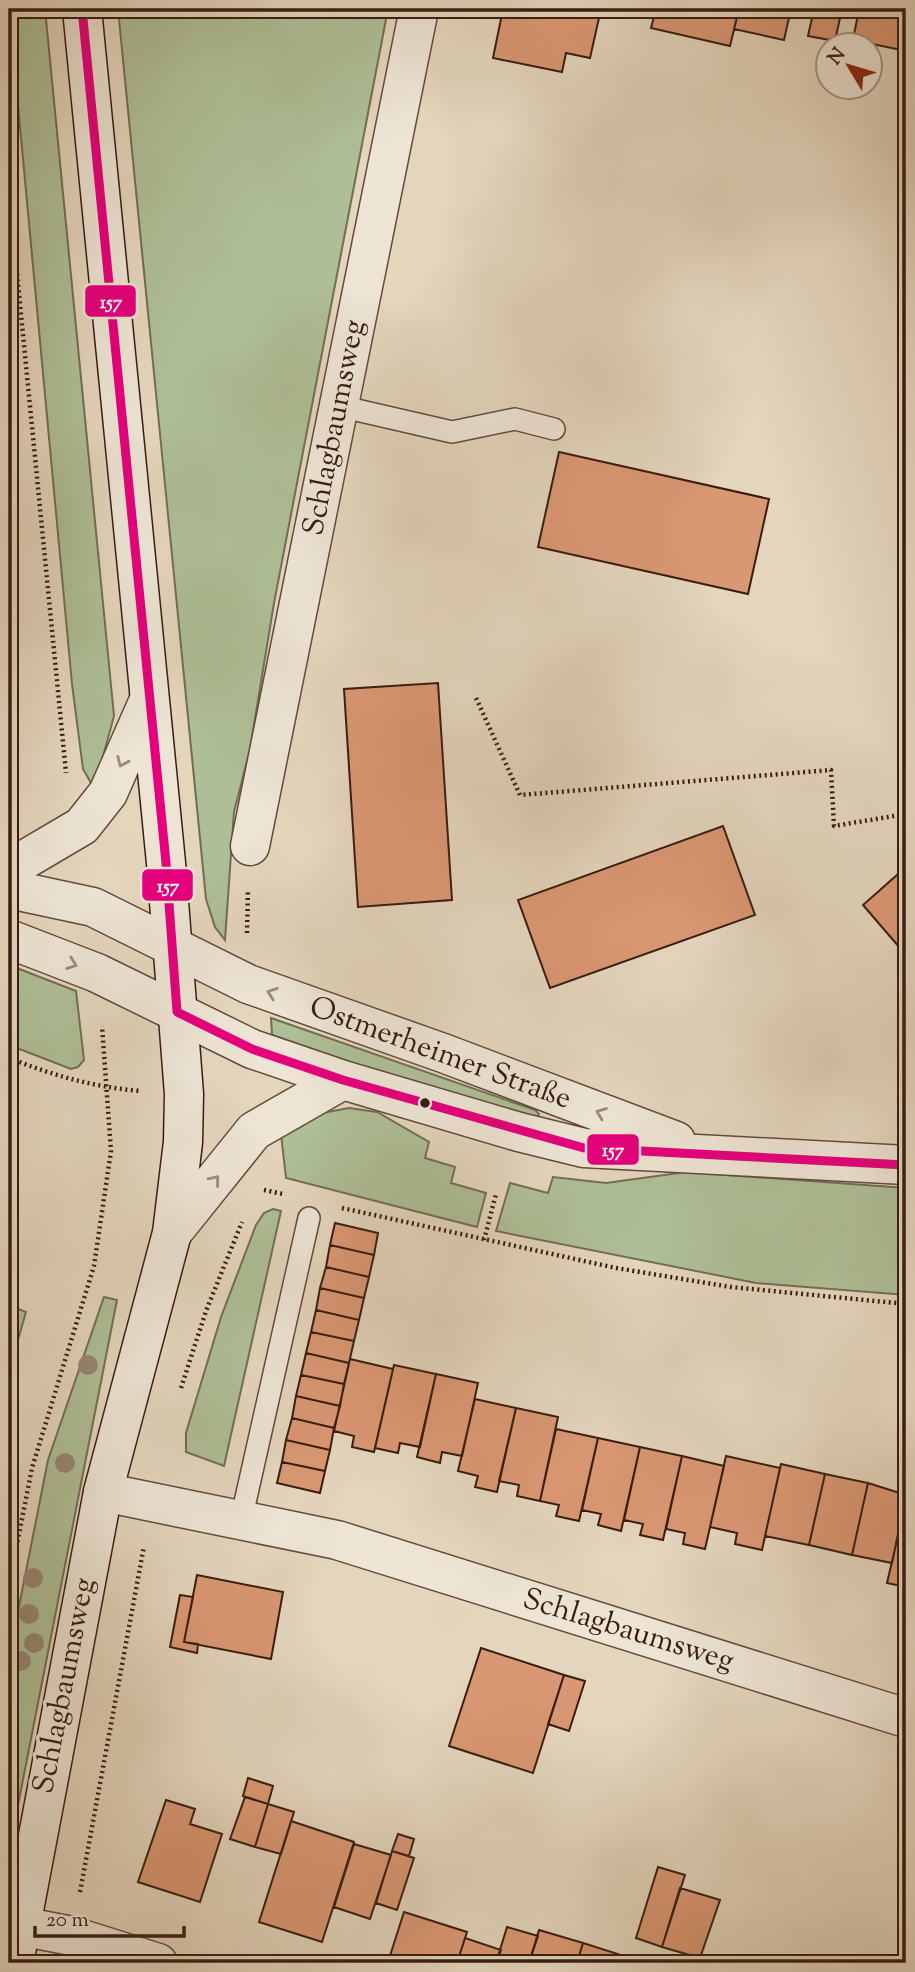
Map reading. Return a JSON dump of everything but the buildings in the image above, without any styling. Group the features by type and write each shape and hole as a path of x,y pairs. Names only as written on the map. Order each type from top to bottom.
{"street":[{"name":"Schlagbaumsweg","path":"14,1963 103,1492 172,1233 183,1142 184,1094 172,946 82,9"},
{"name":"Schlagbaumsweg","path":"250,846 419,9"},
{"path":"9,869 82,826 108,793 149,700"},
{"name":"Ostmerheimer Straße","path":"9,889 93,907 248,984 443,1053 710,1155"},
{"name":"Ostmerheimer Straße","path":"9,939 97,972 252,1049 472,1119 584,1148 906,1165"},
{"path":"172,1233 254,1131 343,1080"},
{"name":"Schlagbaumsweg","path":"103,1492 337,1540 906,1718"},
{"path":"20,1926 72,1936 158,1963"}],"lane":[{"path":"339,406 452,432 515,419 554,429"},
{"path":"241,1520 309,1218"}],"path":[{"path":"9,192 66,782 82,826"},
{"path":"476,698 520,795 831,770 834,826 906,814"},
{"path":"9,1585 32,1468 94,1266 111,1151 109,1088 97,972"},
{"path":"9,1058 59,1077 109,1088"},
{"path":"256,1188 290,1196"},
{"path":"484,1240 496,1194"},
{"path":"339,1207 617,1268 731,1287 906,1304"},
{"path":"180,1391 206,1311 246,1213"},
{"path":"72,1936 152,1502"}],"green space":[{"path":"9,9 45,9 114,716 102,760 91,783 83,769 72,684"},
{"path":"118,9 388,9 274,603 250,749 234,812 225,940 215,927 206,899"},
{"path":"9,965 76,991 84,1060 78,1067 71,1069 9,1045"},
{"path":"271,1018 535,1110 539,1114 537,1119 444,1095 272,1035"},
{"path":"349,1108 377,1112 429,1142 425,1158 455,1167 451,1183 486,1193 477,1227 286,1178 281,1134 322,1113"},
{"path":"686,1172 906,1188 906,1295 756,1283 496,1231 510,1183 548,1193 553,1177 606,1183"},
{"path":"273,1209 281,1211 224,1466 186,1452 186,1433 221,1317 256,1225 264,1213"},
{"path":"104,1297 117,1300 9,1851 9,1657 48,1460"},
{"path":"9,1305 26,1312 9,1371"}],"transit line":[{"name":"157","path":"82,9 166,863 177,1012 252,1049 343,1080 584,1148 906,1165"}]}
